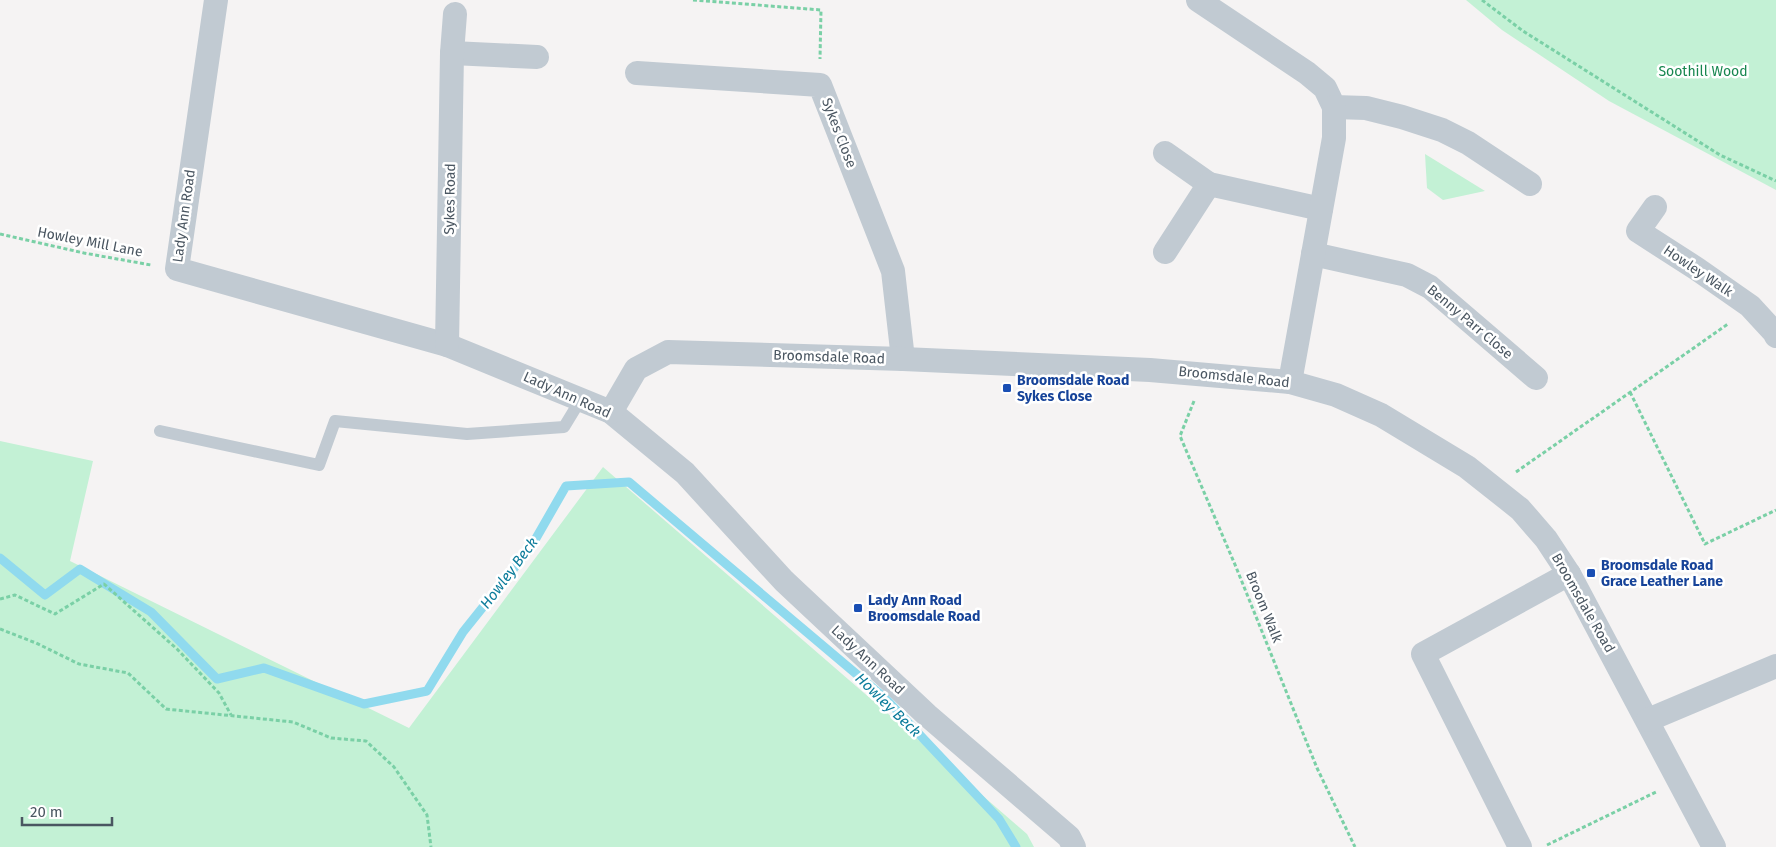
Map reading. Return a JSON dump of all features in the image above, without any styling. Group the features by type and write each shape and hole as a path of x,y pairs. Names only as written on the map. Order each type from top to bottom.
{"street":[{"name":"Lady Ann Road","path":"216,0 177,269 447,345 581,398 611,412 685,473 784,582 927,715 1069,838 1074,847"},
{"path":"1211,4 1306,72 1325,88 1334,107 1334,138 1290,382"},
{"name":"Sykes Road","path":"447,345 452,53 455,14"},
{"path":"452,53 537,57"},
{"name":"Sykes Close","path":"636,72 820,85 893,272 903,359"},
{"path":"1334,107 1366,108 1442,130 1468,143 1530,184"},
{"path":"1165,153 1209,184 1321,209"},
{"path":"1165,252 1209,184"},
{"name":"Howley Walk","path":"1655,207 1638,231 1750,306 1776,336"},
{"name":"Benny Parr Close","path":"1313,254 1407,274 1430,287 1536,378"},
{"name":"Broomsdale Road","path":"611,412 636,369 668,352 903,359 1150,370 1290,382 1336,395 1381,415 1467,467 1496,488 1520,509 1546,539 1569,574 1714,847"},
{"path":"1520,847 1424,654 1569,574"},
{"path":"1648,720 1776,666"}],"lane":[{"path":"160,431 319,465 335,420 467,434 564,427 581,398"}],"path":[{"path":"693,0 820,10 820,85"},
{"path":"1482,0 1523,31 1720,155 1776,181"},
{"name":"Howley Mill Lane","path":"0,234 84,253 177,269"},
{"path":"1496,488 1730,323 1750,306"},
{"name":"Broom Walk","path":"1204,374 1180,436 1318,768 1355,847"},
{"path":"1630,392 1705,544 1776,510"},
{"path":"0,598 15,595 54,614 104,584 177,649 219,693 231,716"},
{"path":"0,629 36,643 79,664 128,673 166,709 293,722 331,738 366,741 394,767 427,815 431,847"},
{"path":"1543,847 1679,781"}],"green space":[{"name":"Soothill Wood","path":"1466,0 1776,0 1776,190 1609,101 1502,30"},
{"path":"1425,154 1485,191 1443,200 1427,188"},
{"path":"0,441 93,461 70,561 409,728 603,467 1027,834 1034,847 0,847"}],"waterway":[{"name":"Howley Beck","path":"0,558 45,595 80,569 151,612 217,679 264,668 364,704 427,691 463,632 531,547 566,486 629,482 886,699 999,819 1016,847"}],"place":[{"name":"Broomsdale Road Sykes Close","path":"1007,388"},
{"name":"Broomsdale Road Grace Leather Lane","path":"1591,573"},
{"name":"Lady Ann Road Broomsdale Road","path":"858,608"}]}
